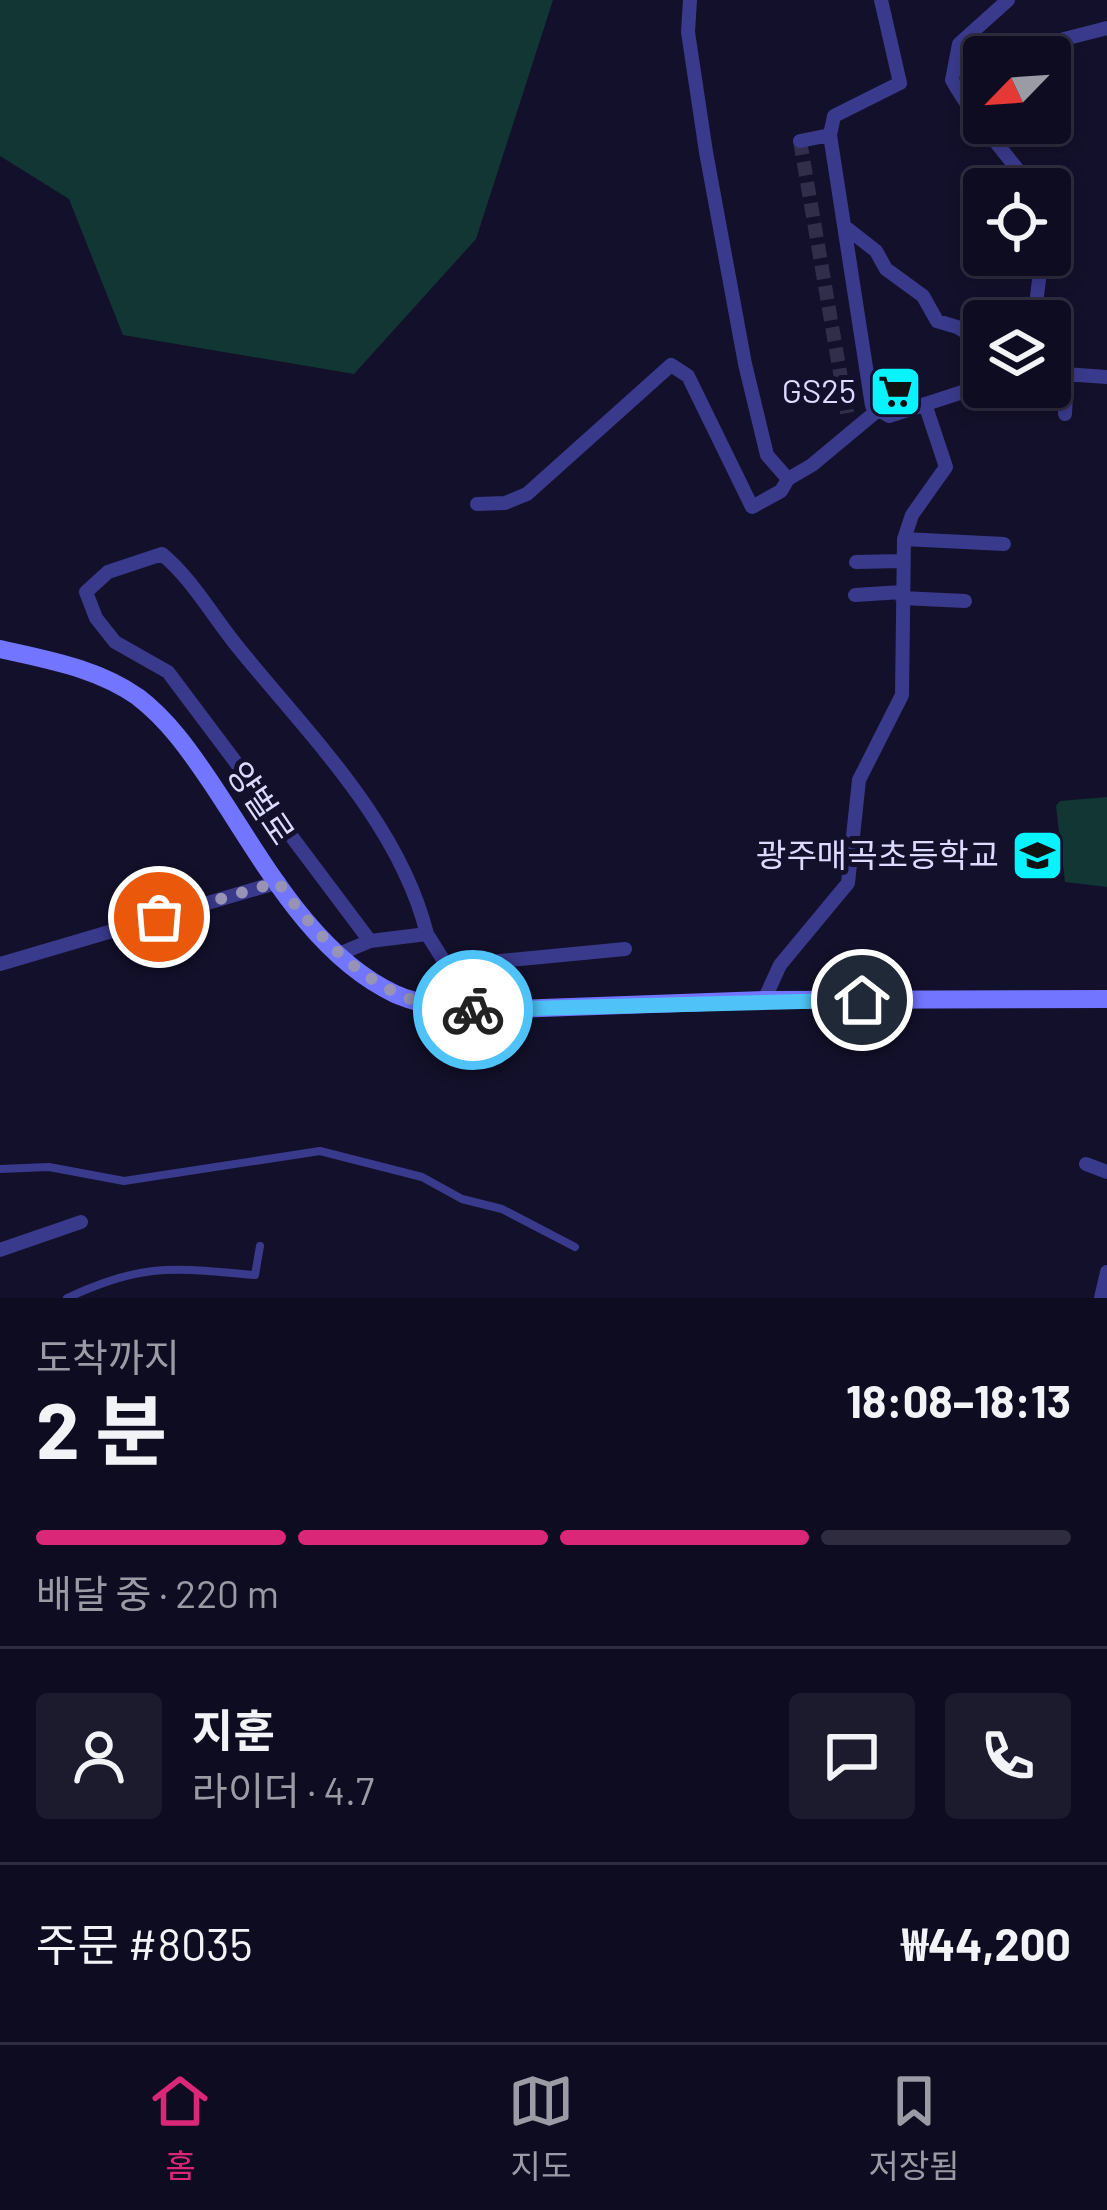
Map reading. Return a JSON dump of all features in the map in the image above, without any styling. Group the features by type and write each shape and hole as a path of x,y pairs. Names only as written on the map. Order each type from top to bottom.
{"street":[{"path":"690,0 688,32 703,133 745,364 767,455 788,478"},
{"path":"881,0 900,83 834,116 830,135 872,406 889,416 963,392"},
{"path":"1008,0 959,44 952,80 971,114 1017,168"},
{"path":"1071,37 1107,28"},
{"path":"955,67 963,65"},
{"path":"800,141 830,135"},
{"path":"844,226 876,251 886,269 923,296 937,322 963,330"},
{"path":"477,504 505,503 526,494 671,365 688,376 752,507 781,491 788,478 812,466 878,410"},
{"path":"1071,376 1107,377"},
{"path":"764,1000 780,965 848,883 859,780 902,694 904,539 912,515 946,467 925,404"},
{"path":"1065,408 1065,414"},
{"path":"904,539 1004,544"},
{"path":"370,941 168,672 115,642 96,618 86,592 108,572 162,554 179,569 368,810 418,898 427,934 447,966 625,949"},
{"path":"856,562 903,560"},
{"path":"855,595 965,601"},
{"name":"양벌로","path":"0,649 84,670 151,707 183,742 302,916 339,954 394,994 457,1010 764,1000 1107,999"},
{"path":"0,964 278,882"},
{"path":"339,954 370,941 427,934"},
{"path":"1087,1164 1107,1172"},
{"path":"0,1250 81,1222"},
{"path":"1101,1298 1107,1272"}],"lane":[{"path":"0,1169 49,1167 124,1181 320,1151 422,1177 461,1199 502,1209 574,1247"},
{"path":"67,1298 131,1272 162,1267 255,1275 260,1246"}],"green space":[{"path":"0,0 553,0 476,239 354,374 123,335 69,199 0,156"},
{"path":"1107,797 1107,887 1065,882 1056,806 1060,801"}],"tunnel":[{"path":"800,141 847,413"}],"way so far":[{"path":"159,917 278,882 302,916 371,980 422,1004 473,1010"}],"place":[{"name":"GS25","path":"895,391"},
{"name":"광주매곡초등학교","path":"1038,855"}],"route":[{"path":"473,1010 862,1000"}]}
